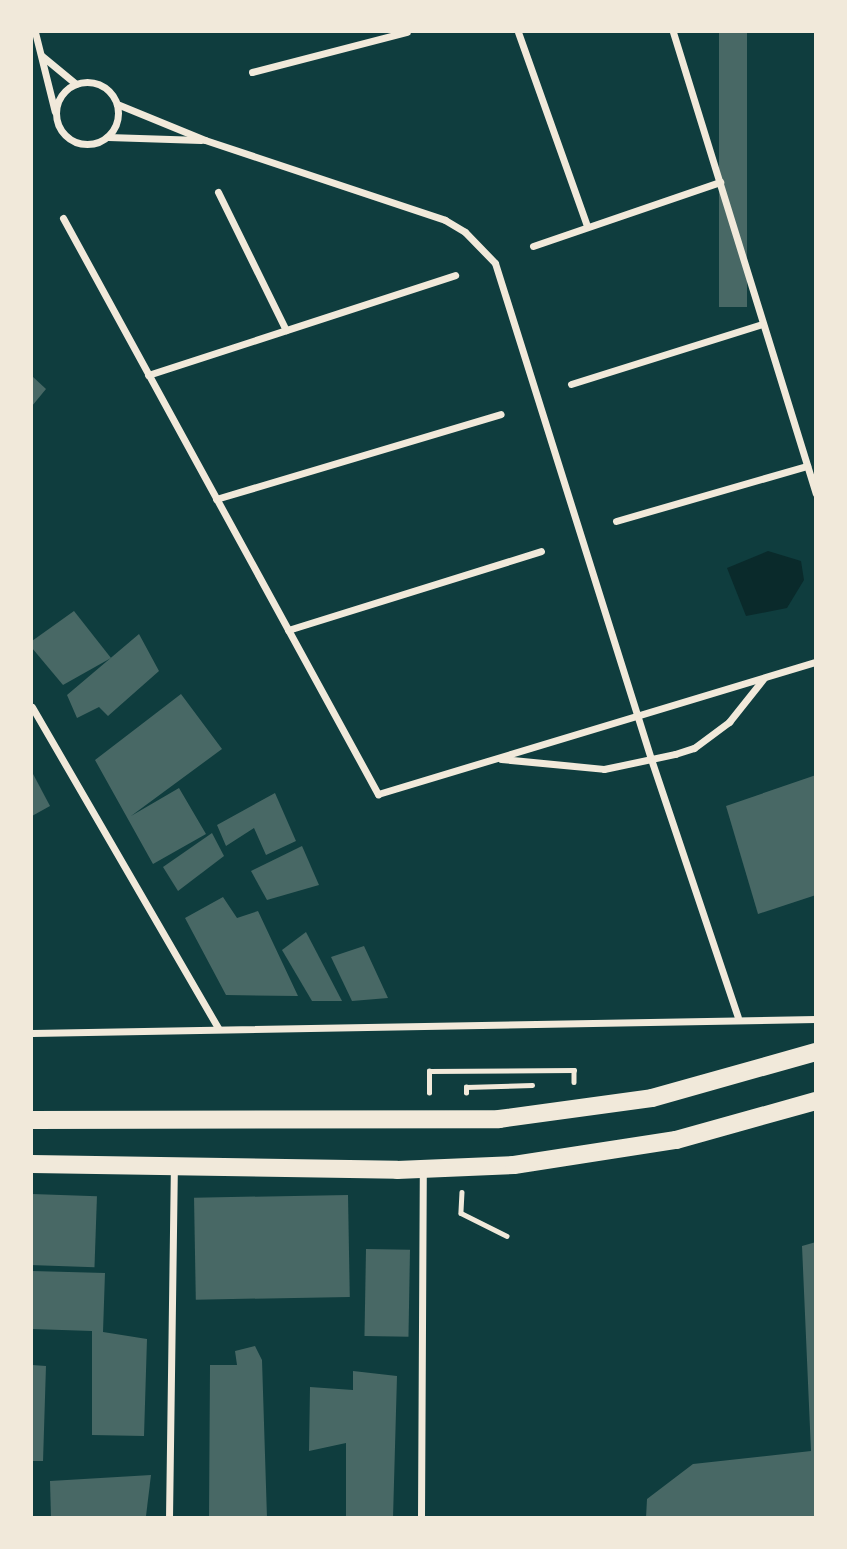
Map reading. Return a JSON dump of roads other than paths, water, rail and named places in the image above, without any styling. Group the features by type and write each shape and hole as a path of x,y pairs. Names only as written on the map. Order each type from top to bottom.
{"main road":[{"path":"32,1120 429,1122 577,1111 652,1098 816,1052"},
{"path":"32,1164 423,1170 591,1156 739,1125 816,1101"}],"street":[{"path":"35,32 56,117 66,137 87,145 108,137 205,140"},
{"path":"252,72 407,32"},
{"path":"519,32 587,226"},
{"path":"673,32 816,493"},
{"path":"42,56 76,83 101,85 117,104 205,140 407,206 465,232 495,262 637,717 738,1017"},
{"path":"56,117 60,97 76,83"},
{"path":"108,137 119,116 117,104"},
{"path":"533,246 720,182"},
{"path":"218,192 286,330"},
{"path":"63,218 378,794 816,662"},
{"path":"148,374 455,275"},
{"path":"572,384 763,324"},
{"path":"216,499 501,414"},
{"path":"616,521 807,466"},
{"path":"288,630 541,551"},
{"path":"496,759 604,769 694,748 729,722 765,678"},
{"path":"32,707 219,1029"},
{"path":"32,1033 738,1017 816,1019"},
{"path":"169,1517 174,1166"},
{"path":"421,1517 423,1170"}],"water":[{"path":"768,551 801,561 804,580 787,608 746,616 727,568"}]}
